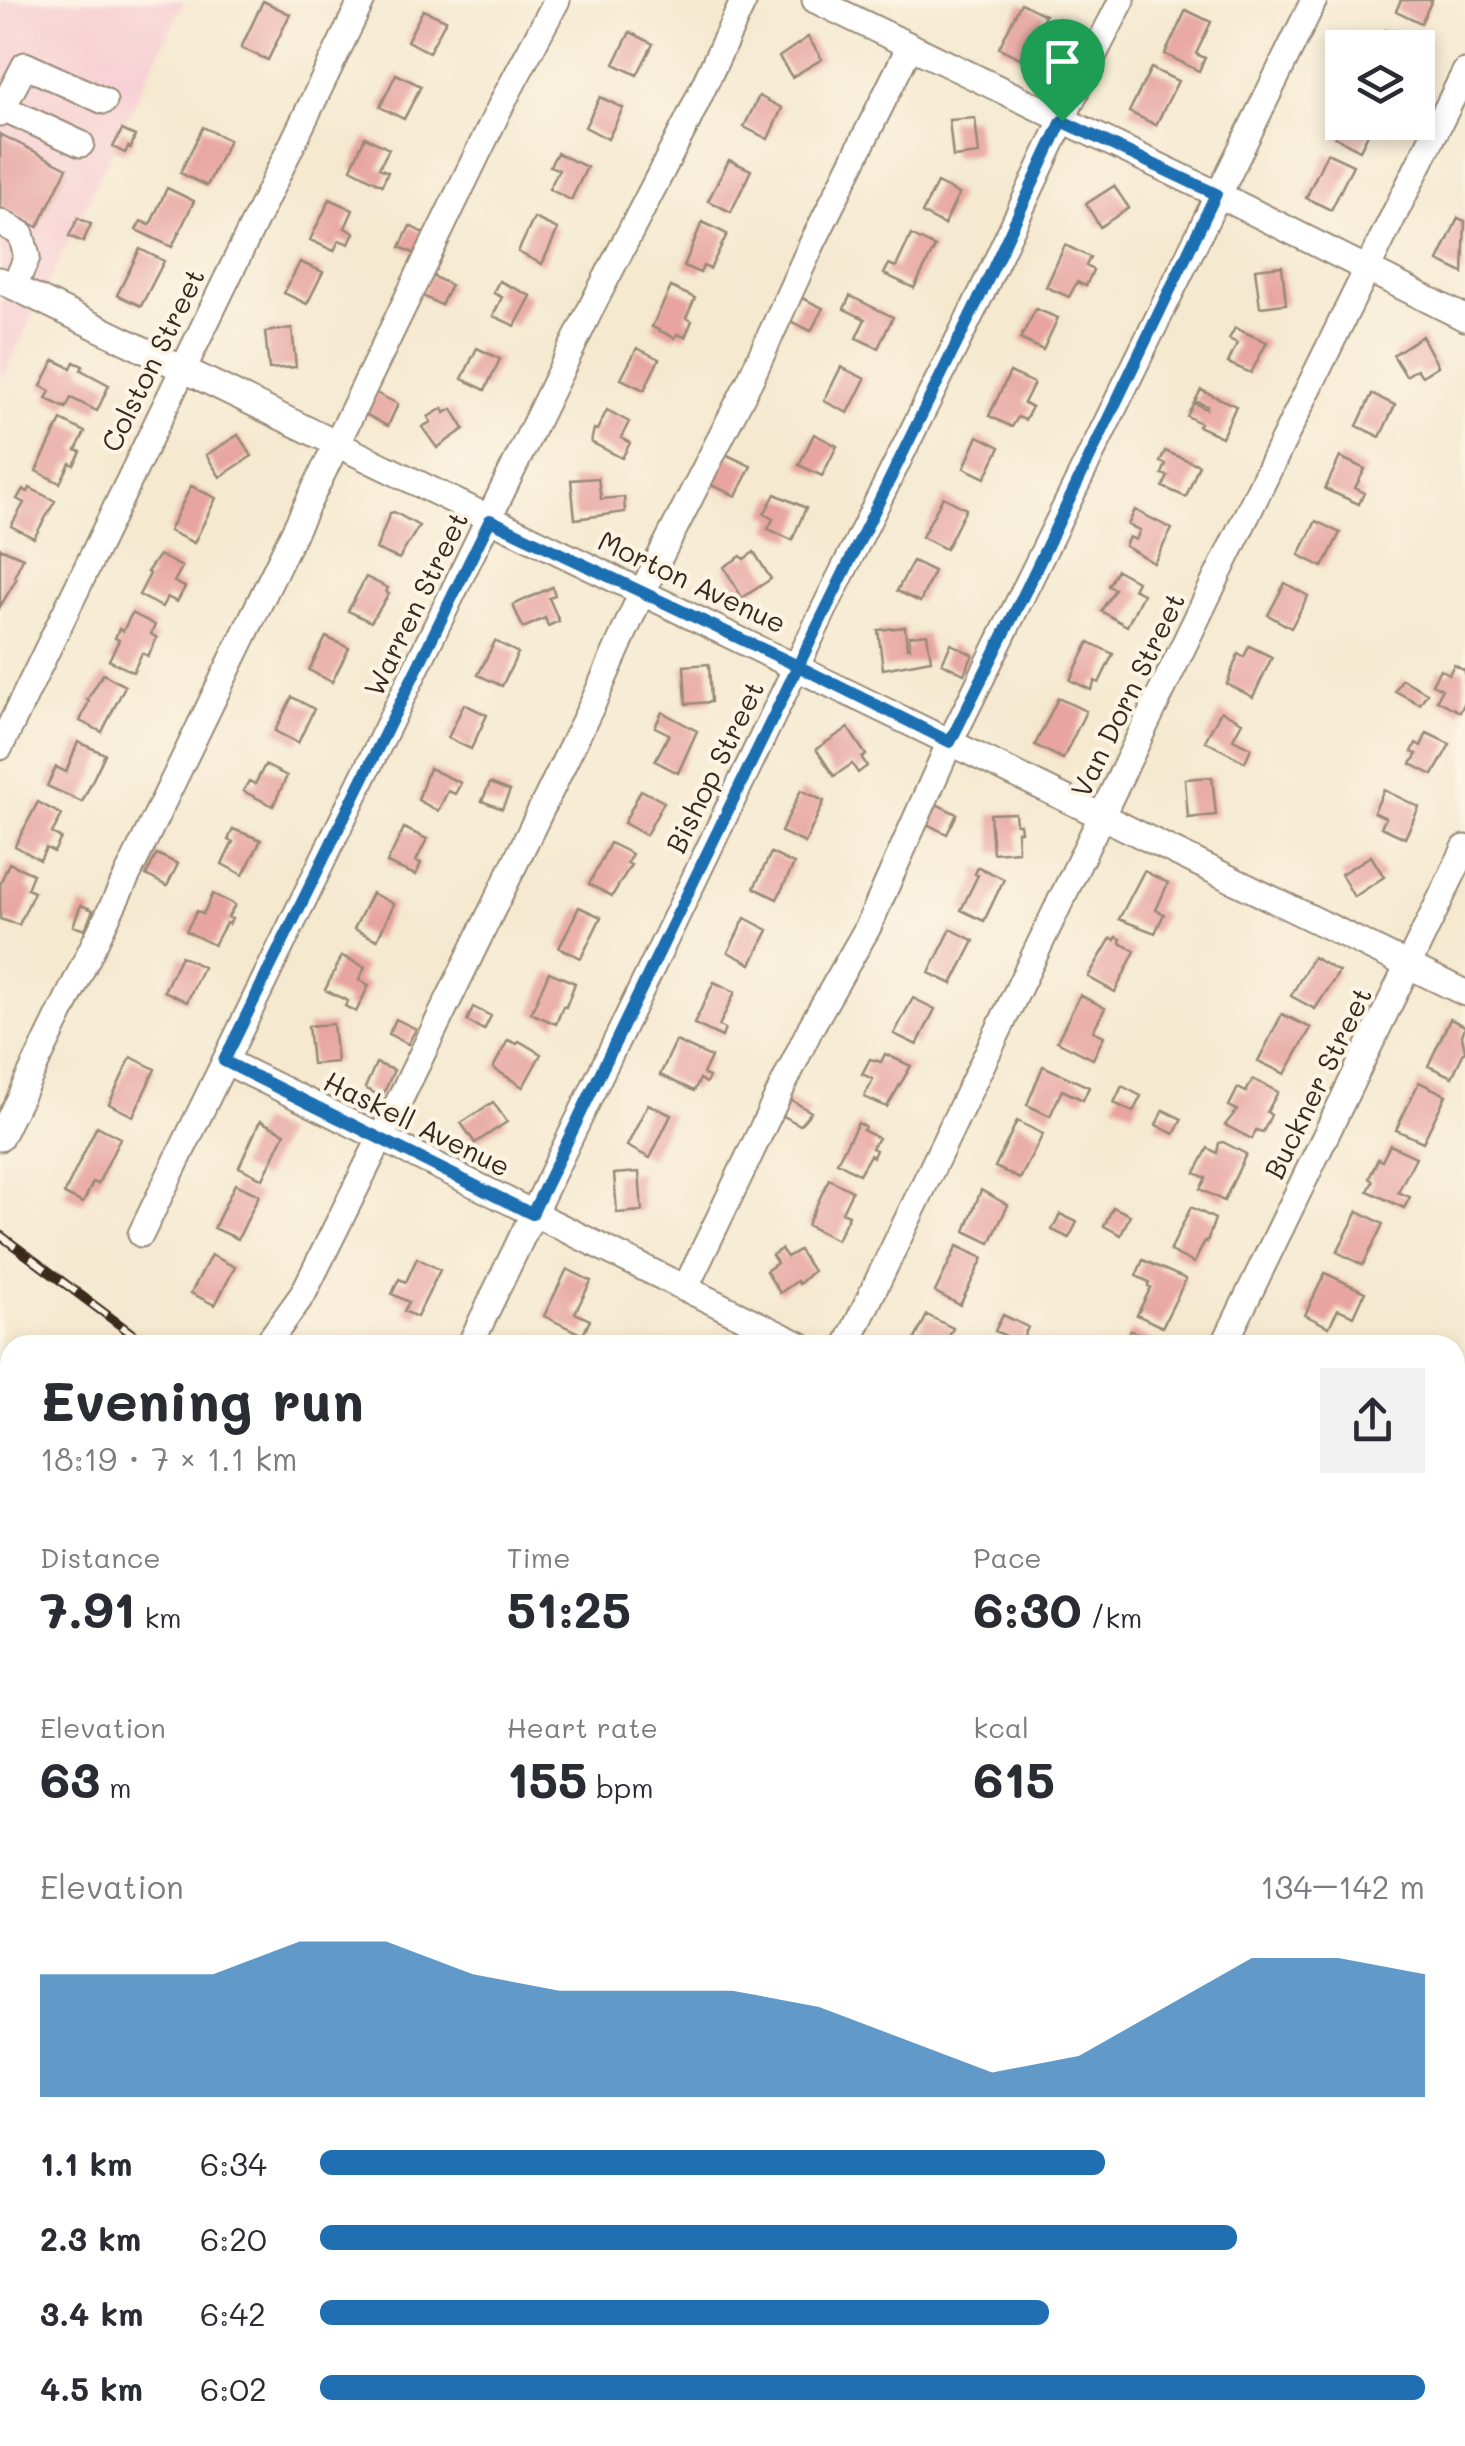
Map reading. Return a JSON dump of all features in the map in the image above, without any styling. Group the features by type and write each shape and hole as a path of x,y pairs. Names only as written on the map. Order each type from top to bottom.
{"street":[{"name":"Colston Street","path":"0,747 362,0"},
{"path":"0,1138 503,100 557,0"},
{"name":"Warren Street","path":"141,1234 744,0"},
{"path":"815,0 1465,318"},
{"name":"Bishop Street","path":"475,1335 1122,0"},
{"path":"685,1289 811,1028 868,927 950,742 1314,0"},
{"path":"273,1335 303,1294 403,1093 593,703 642,592 751,378 910,46"},
{"path":"81,144 1,110 25,65 104,101"},
{"name":"Van Dorn Street","path":"852,1335 1028,964 1104,816 1465,72"},
{"path":"0,222 21,234 27,256 7,283"},
{"name":"Morton Avenue","path":"7,283 1465,993"},
{"name":"Buckner Street","path":"1229,1335 1465,848"},
{"name":"Haskell Avenue","path":"224,1061 779,1335"}],"shaded area":[{"path":"0,0 184,0 0,384"}],"building":[{"path":"1401,0 1432,0 1421,23 1396,11"},
{"path":"263,1 290,14 268,60 241,48"},
{"path":"1021,3 1045,15 1024,60 999,48"},
{"path":"423,10 446,20 429,52 407,41"},
{"path":"1186,10 1211,22 1196,54 1205,58 1199,71 1165,54"},
{"path":"630,32 653,44 637,75 614,64"},
{"path":"808,37 822,59 792,77 779,57"},
{"path":"1151,68 1178,81 1156,125 1129,112"},
{"path":"396,74 421,86 404,119 380,107"},
{"path":"759,96 782,108 768,139 744,127"},
{"path":"600,97 623,108 608,139 585,127"},
{"path":"975,118 979,154 953,157 949,120"},
{"path":"203,127 229,140 207,186 180,173"},
{"path":"122,130 135,136 125,153 113,147"},
{"path":"0,134 67,168 38,227 0,208"},
{"path":"365,137 389,149 379,168 388,172 382,185 351,169"},
{"path":"1341,140 1365,140 1360,150"},
{"path":"557,153 587,167 571,200 549,189 559,170 550,166"},
{"path":"1327,153 1353,165 1331,210 1306,198"},
{"path":"729,160 751,170 731,212 708,201"},
{"path":"937,183 959,194 944,225 922,213"},
{"path":"1114,186 1129,208 1100,227 1086,204"},
{"path":"167,188 194,201 172,247 136,230 141,221 150,225"},
{"path":"330,199 353,210 345,228 354,233 349,244 339,240 334,251 310,240"},
{"path":"78,218 91,224 83,242 69,236"},
{"path":"534,218 558,229 542,264 518,252"},
{"path":"1458,218 1465,221 1463,273 1438,261"},
{"path":"702,222 727,234 710,269 703,266 700,273 684,266"},
{"path":"410,226 425,234 416,254 400,247"},
{"path":"911,235 935,247 914,288 884,274 889,264 896,267"},
{"path":"1065,245 1090,257 1086,266 1093,270 1086,286 1077,282 1069,297 1046,287"},
{"path":"140,249 164,261 141,306 117,295"},
{"path":"300,262 323,272 307,304 284,293"},
{"path":"1282,266 1286,304 1260,307 1255,269"},
{"path":"430,275 451,285 441,305 421,295"},
{"path":"499,281 531,296 515,326 493,316 502,297 493,293"},
{"path":"671,287 695,298 686,318 692,321 685,337 677,334 675,338 652,327"},
{"path":"850,296 893,317 878,348 856,338 865,319 844,309"},
{"path":"802,298 823,308 811,331 790,321"},
{"path":"1036,309 1058,318 1043,350 1020,339"},
{"path":"292,328 296,367 269,369 265,332"},
{"path":"1235,328 1267,342 1251,373 1228,363 1237,343 1229,339"},
{"path":"1422,336 1438,366 1422,376 1417,369 1406,376 1393,355"},
{"path":"477,348 500,359 485,390 462,379"},
{"path":"637,348 659,359 644,390 621,379"},
{"path":"54,360 71,368 74,362 83,366 81,370 109,385 97,411 71,398 66,408 46,399 50,391 41,386"},
{"path":"841,367 865,379 848,413 824,401"},
{"path":"1010,372 1034,383 1024,403 1032,407 1025,420 1018,417 1012,427 989,416"},
{"path":"1201,390 1236,406 1222,437 1187,416 1194,403 1206,409 1207,406 1195,401"},
{"path":"372,391 398,404 388,426 361,412"},
{"path":"1372,394 1395,405 1380,437 1357,426"},
{"path":"443,408 445,413 452,409 464,429 437,448 422,427 431,422 428,417"},
{"path":"607,410 629,422 621,438 630,443 622,458 591,442 594,429 597,430"},
{"path":"61,420 85,432 76,450 81,452 60,483 36,471"},
{"path":"814,434 837,446 822,476 799,465"},
{"path":"238,435 252,456 220,477 206,455"},
{"path":"978,436 1000,447 985,478 964,468"},
{"path":"1165,451 1199,465 1186,497 1163,487 1168,476 1162,474 1166,464 1160,462"},
{"path":"725,454 751,466 736,496 711,485"},
{"path":"1340,457 1365,469 1355,488 1364,493 1359,504 1325,489"},
{"path":"598,478 601,499 624,497 625,512 575,519 571,480"},
{"path":"191,486 216,498 194,543 169,531"},
{"path":"30,488 55,501 34,538 11,526 24,503 17,499 23,489 28,492"},
{"path":"775,494 806,508 792,540 768,529 773,519 764,514"},
{"path":"943,497 966,509 946,549 922,537"},
{"path":"1135,510 1172,529 1154,563 1125,546 1129,537 1136,540 1140,530 1128,525"},
{"path":"390,513 419,526 399,559 376,549"},
{"path":"1316,521 1340,533 1323,567 1299,555"},
{"path":"0,548 23,558 14,577 17,578 0,607"},
{"path":"754,552 771,579 742,598 724,567"},
{"path":"159,555 182,567 174,582 185,587 177,602 167,597 162,607 139,595 150,574 147,572"},
{"path":"913,561 934,571 920,602 897,591"},
{"path":"1117,570 1137,581 1133,589 1143,594 1127,626 1101,611 1115,589 1108,586"},
{"path":"366,577 388,588 389,594 371,622 348,611"},
{"path":"1285,583 1308,596 1291,628 1268,615"},
{"path":"552,587 555,595 549,598 559,621 548,626 545,618 523,628 513,605"},
{"path":"132,613 155,625 151,634 157,638 148,656 142,653 133,672 109,660 119,640 115,638 119,629 123,631"},
{"path":"905,627 907,648 909,636 927,634 931,660 883,669 878,630"},
{"path":"326,637 349,648 332,682 309,670"},
{"path":"495,641 518,653 502,686 478,675"},
{"path":"1089,642 1113,654 1099,683 1095,681 1091,690 1070,680"},
{"path":"951,644 973,655 964,674 942,663"},
{"path":"1249,646 1272,657 1253,697 1227,684 1238,654 1244,657"},
{"path":"709,664 711,702 686,704 684,666"},
{"path":"1454,665 1465,671 1465,702 1460,712 1437,700 1442,689 1432,684 1440,669 1449,674"},
{"path":"103,674 125,686 102,732 80,721"},
{"path":"1402,679 1427,693 1420,704 1395,691"},
{"path":"292,697 314,709 298,743 275,731"},
{"path":"1058,698 1086,711 1063,759 1035,745"},
{"path":"464,704 487,715 471,749 448,738"},
{"path":"1221,711 1242,722 1233,739 1251,748 1245,762 1205,741"},
{"path":"662,712 697,731 678,773 655,761 669,734 655,727"},
{"path":"848,728 866,755 862,758 867,766 858,773 852,764 834,776 816,749"},
{"path":"1427,733 1450,744 1433,775 1411,764 1417,754 1412,752 1416,743 1421,746"},
{"path":"78,742 105,754 82,802 47,786 56,767 66,772"},
{"path":"265,765 287,776 273,806 243,791 249,781 255,784"},
{"path":"429,768 461,783 455,794 448,791 438,811 418,800"},
{"path":"1212,777 1216,815 1188,818 1185,779"},
{"path":"490,783 510,791 502,809 482,801"},
{"path":"641,790 664,802 646,835 624,823"},
{"path":"801,790 824,801 805,843 781,832"},
{"path":"1384,790 1419,807 1405,838 1381,827 1386,818 1374,812"},
{"path":"38,802 62,815 52,833 61,838 54,852 46,848 40,860 15,846"},
{"path":"934,803 957,814 947,834 925,823"},
{"path":"1015,813 1021,831 1017,831 1018,851 993,853 990,814"},
{"path":"404,828 427,839 416,861 421,863 416,875 387,863"},
{"path":"233,829 261,840 243,875 222,864 233,842 228,840"},
{"path":"610,843 632,854 627,863 631,865 612,896 589,884"},
{"path":"771,853 794,864 777,899 754,888"},
{"path":"157,854 178,864 167,886 146,875"},
{"path":"1371,856 1384,877 1354,897 1341,874"},
{"path":"9,863 33,874 27,889 34,892 19,925 0,919 0,884"},
{"path":"978,867 1004,879 984,921 961,910"},
{"path":"1144,871 1168,883 1156,910 1164,914 1155,933 1119,919"},
{"path":"372,893 394,904 377,940 354,929"},
{"path":"213,894 235,905 228,917 232,919 229,925 226,923 214,945 186,931 197,911 203,914"},
{"path":"81,905 93,910 85,930 73,926"},
{"path":"579,907 601,917 581,958 559,948"},
{"path":"745,918 768,930 751,964 728,952"},
{"path":"951,929 974,941 952,984 929,973"},
{"path":"1116,937 1135,951 1115,992 1088,977 1111,938"},
{"path":"181,956 203,967 187,1002 164,991"},
{"path":"342,956 365,967 359,980 369,985 356,1012 345,1006 348,1001 325,990"},
{"path":"1313,957 1339,972 1315,1009 1291,996"},
{"path":"549,972 575,983 556,1024 531,1013"},
{"path":"714,982 735,992 719,1026 725,1029 722,1037 694,1024"},
{"path":"1080,995 1105,1008 1093,1031 1104,1036 1093,1059 1057,1041"},
{"path":"913,998 935,1009 917,1045 894,1034"},
{"path":"473,1007 491,1016 484,1030 467,1021"},
{"path":"1282,1014 1311,1028 1285,1074 1258,1061"},
{"path":"396,1019 416,1029 408,1044 389,1034"},
{"path":"1450,1019 1465,1026 1465,1050 1452,1077 1428,1066"},
{"path":"333,1024 337,1062 312,1064 308,1026"},
{"path":"508,1040 517,1044 519,1041 541,1054 523,1087 493,1068"},
{"path":"676,1041 711,1057 703,1074 709,1077 706,1083 700,1079 694,1091 660,1075"},
{"path":"885,1054 911,1066 887,1107 864,1097 873,1079 862,1074 870,1059 881,1062"},
{"path":"131,1057 155,1069 133,1116 109,1104"},
{"path":"376,1063 394,1070 382,1097 365,1088"},
{"path":"1043,1066 1089,1087 1083,1100 1062,1090 1050,1116 1027,1105"},
{"path":"1253,1079 1278,1092 1267,1112 1271,1115 1263,1132 1256,1130 1252,1139 1225,1125 1237,1110 1229,1106 1238,1088 1246,1092"},
{"path":"1419,1082 1446,1095 1423,1142 1396,1130"},
{"path":"1122,1086 1141,1096 1133,1112 1114,1103"},
{"path":"788,1098 811,1112 800,1125 780,1114"},
{"path":"493,1102 507,1122 475,1143 461,1123"},
{"path":"648,1104 671,1115 650,1158 627,1146"},
{"path":"1163,1110 1182,1119 1174,1134 1156,1125"},
{"path":"260,1121 285,1133 263,1179 239,1167"},
{"path":"1017,1121 1043,1134 1020,1179 995,1167"},
{"path":"858,1123 878,1138 872,1148 876,1150 873,1157 870,1155 859,1174 837,1162"},
{"path":"97,1126 120,1138 98,1184 93,1182 83,1203 64,1194"},
{"path":"1219,1143 1246,1154 1224,1201 1200,1189 1206,1178 1195,1173 1208,1148 1217,1153"},
{"path":"1390,1145 1416,1157 1398,1192 1410,1197 1404,1208 1368,1191 1378,1159 1382,1161"},
{"path":"639,1172 642,1211 617,1213 614,1174"},
{"path":"829,1179 852,1191 842,1212 849,1215 837,1240 807,1225"},
{"path":"235,1184 259,1195 238,1239 214,1228"},
{"path":"981,1190 1008,1205 990,1243 965,1231"},
{"path":"1113,1207 1130,1215 1121,1235 1104,1226"},
{"path":"1191,1207 1215,1219 1194,1263 1170,1251"},
{"path":"1358,1211 1383,1224 1363,1265 1337,1252"},
{"path":"1060,1214 1077,1222 1069,1238 1052,1230"},
{"path":"957,1246 983,1258 960,1305 935,1292"},
{"path":"781,1249 787,1257 799,1250 813,1271 799,1284 797,1281 780,1293 766,1271 777,1263 772,1255"},
{"path":"211,1255 235,1267 215,1305 191,1293"},
{"path":"417,1258 440,1270 417,1317 404,1311 409,1302 392,1294 399,1279 406,1282"},
{"path":"1143,1260 1186,1279 1162,1327 1137,1315 1151,1287 1136,1276"},
{"path":"567,1269 591,1281 575,1313 590,1320 583,1335 544,1316"},
{"path":"1325,1273 1365,1292 1354,1316 1338,1309 1329,1327 1305,1315"},
{"path":"927,1315 953,1328 950,1335 917,1335"},
{"path":"1003,1315 1028,1327 1024,1335 995,1331"}],"railway":[{"path":"0,1235 134,1335"}],"route":[{"path":"1062,121 798,666 490,520 224,1061 532,1214 798,666 950,742 1026,590 1216,194 1062,121"}]}
